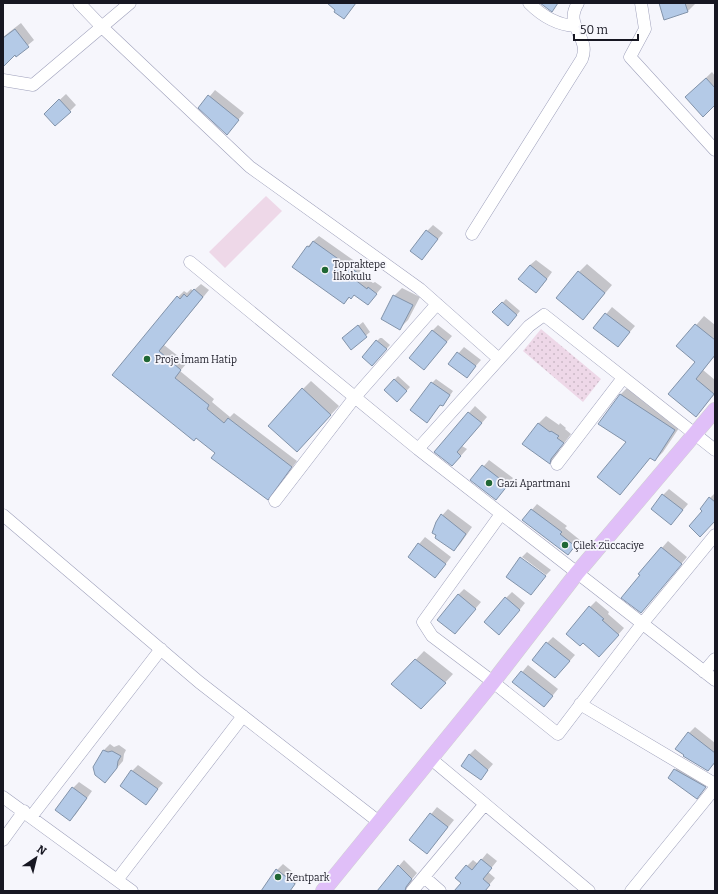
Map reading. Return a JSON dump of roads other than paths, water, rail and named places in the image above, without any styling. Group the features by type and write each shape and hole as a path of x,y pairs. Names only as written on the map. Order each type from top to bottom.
{"main road":[{"path":"323,891 493,682 577,573 715,410"}],"street":[{"path":"79,3 102,27 250,167 420,289 499,359"},
{"path":"3,80 33,85 130,3"},
{"path":"529,3 537,11 556,23 575,26"},
{"path":"472,234 582,59 584,45 583,40 575,26 574,12 578,3"},
{"path":"641,3 645,29 630,57 715,150"},
{"path":"190,262 418,449 715,680"},
{"path":"275,501 355,397 437,304"},
{"path":"418,449 529,326 544,315 715,450"},
{"path":"557,464 623,378"},
{"path":"501,514 423,622 432,636 558,734 642,624 715,535"},
{"path":"3,515 199,682 378,822"},
{"path":"3,840 27,814 160,649"},
{"path":"704,672 715,659"},
{"path":"580,704 714,790 631,891"},
{"path":"117,880 243,716"},
{"path":"430,758 589,891"},
{"path":"3,797 132,891"},
{"path":"412,891 485,804"},
{"path":"424,877 440,891"}],"place":[{"name":"Topraktepe İlkokulu","path":"325,270"},
{"name":"Proje İmam Hatip","path":"147,359"},
{"name":"Gazi Apartmanı","path":"489,483"},
{"name":"Çilek Züccaciye","path":"565,545"},
{"name":"Kentpark","path":"278,877"}]}
